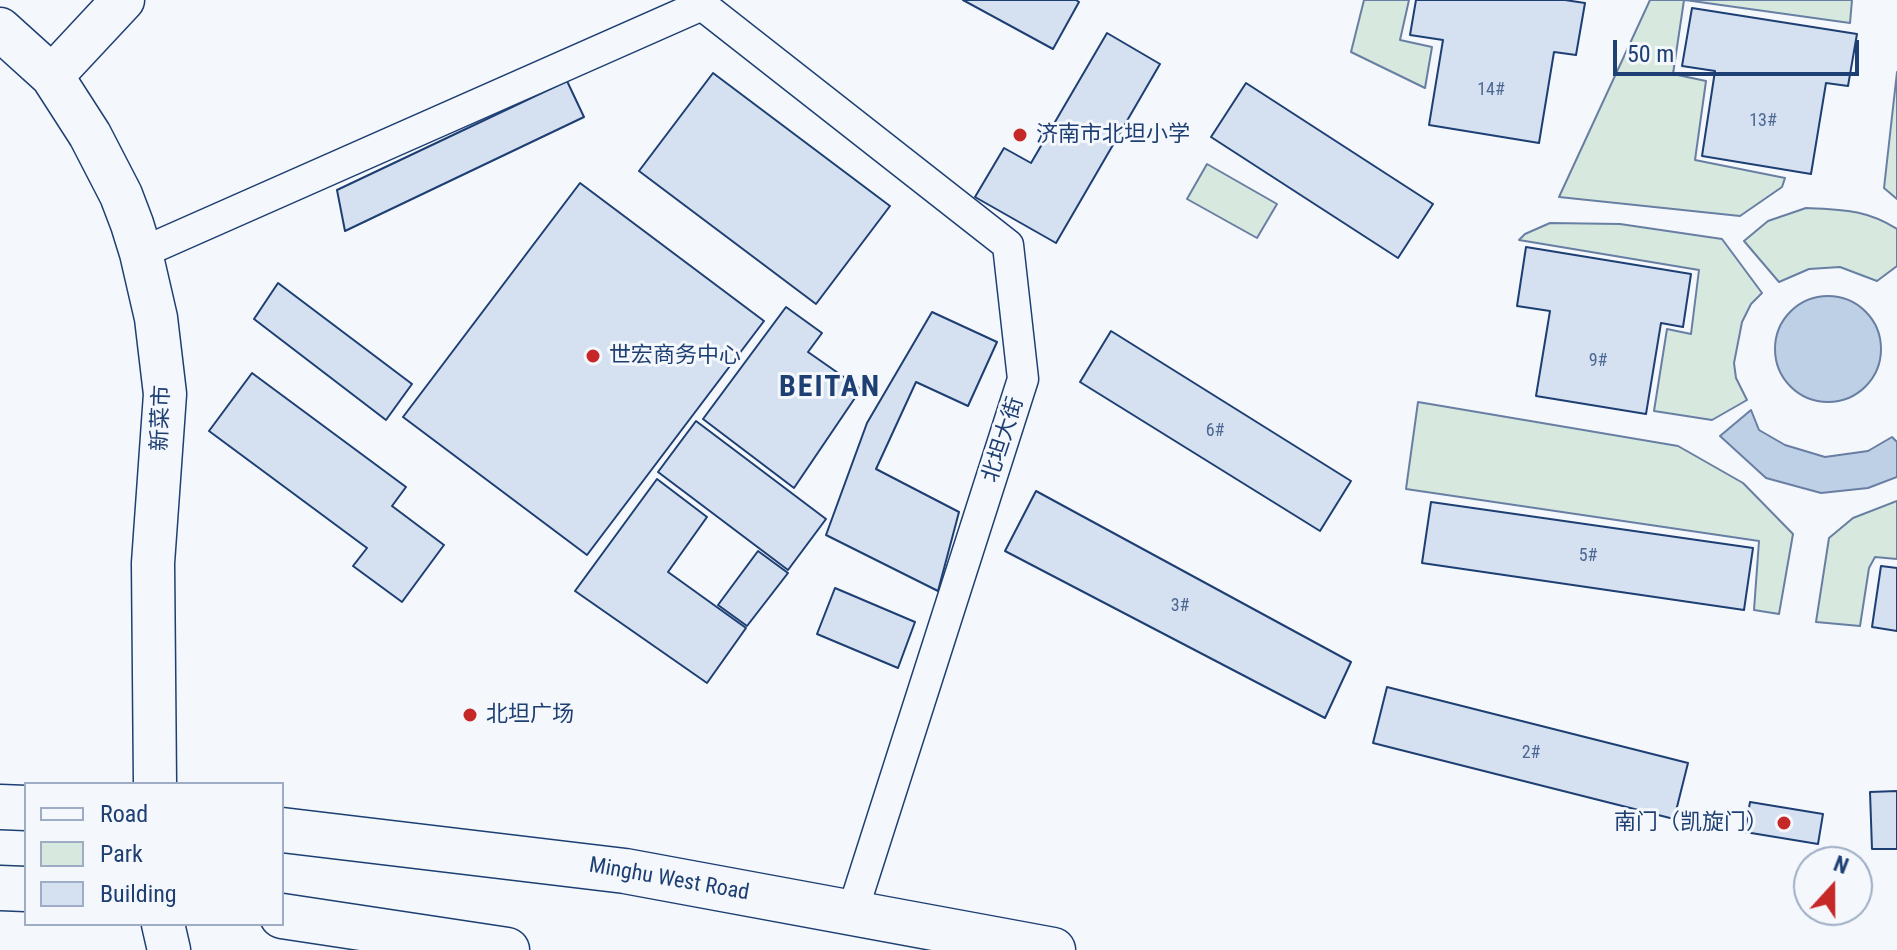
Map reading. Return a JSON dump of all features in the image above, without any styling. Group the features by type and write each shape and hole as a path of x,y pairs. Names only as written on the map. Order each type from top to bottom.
{"main road":[{"path":"52,76 123,0"},
{"name":"新菜市","path":"0,29 52,76 90,135 121,195 141,253 156,318 165,394 153,563 155,782"},
{"path":"0,807 24,808"},
{"name":"Minghu West Road","path":"284,830 625,871 1053,950"},
{"path":"0,888 24,889"},
{"path":"284,916 507,950"},
{"path":"163,926 169,950"}],"street":[{"path":"141,253 701,2"},
{"name":"北坦大街","path":"701,2 1008,245 1023,379 852,913"}],"green space":[{"path":"1364,0 1409,0 1400,40 1432,47 1425,88 1351,52"},
{"path":"1650,0 1684,0 1673,74 1706,81 1695,160 1785,178 1782,187 1740,216 1559,197"},
{"path":"1685,0 1852,0 1850,23"},
{"path":"1897,72 1897,199 1884,188"},
{"path":"1207,164 1277,204 1257,238 1187,199"},
{"path":"1806,208 1864,214 1897,229 1897,266 1877,281 1840,267 1809,269 1779,282 1744,241 1768,221"},
{"path":"1550,223 1620,224 1722,239 1762,293 1751,304 1742,322 1734,363 1736,378 1747,400 1712,420 1654,411 1667,329 1691,334 1699,270 1519,240"},
{"path":"1418,402 1678,446 1743,483 1793,534 1779,614 1754,610 1759,541 1406,489"},
{"path":"1897,501 1897,559 1875,557 1869,568 1860,626 1816,622 1829,538 1853,518"}],"water":[{"path":"1828,296 1848,300 1865,312 1877,329 1881,349 1877,369 1865,386 1848,398 1828,402 1808,398 1791,386 1779,369 1775,349 1779,329 1791,312 1808,300"},
{"path":"1751,410 1759,430 1785,445 1825,457 1868,451 1892,437 1897,442 1897,477 1868,488 1821,493 1766,478 1720,436"}],"building":[{"path":"963,0 1076,0 1079,2 1053,49"},
{"path":"1416,0 1565,0 1585,3 1576,55 1554,52 1539,143 1429,125 1443,40 1410,35"},
{"path":"1692,8 1857,34 1848,86 1826,83 1811,174 1702,156 1715,71 1682,66"},
{"path":"1107,33 1160,64 1056,243 975,197 1004,148 1031,163"},
{"path":"713,73 890,206 816,304 639,171"},
{"path":"567,81 584,117 345,231 337,190"},
{"path":"1246,83 1433,204 1398,258 1211,137"},
{"name":"世宏商务中心","path":"580,183 764,321 587,555 403,417"},
{"path":"1526,247 1691,274 1683,327 1661,323 1646,414 1536,396 1550,311 1517,306"},
{"path":"278,283 412,384 386,420 254,319"},
{"path":"786,307 822,333 808,352 861,389 794,488 703,419"},
{"path":"932,312 997,342 968,406 916,382 876,469 959,512 938,591 826,535 867,423"},
{"path":"1111,331 1351,481 1320,531 1080,382"},
{"path":"252,373 406,487 392,506 444,545 402,602 353,566 367,548 209,431"},
{"path":"696,421 826,519 788,570 658,472"},
{"path":"657,479 707,517 668,572 746,628 707,683 575,591"},
{"path":"1036,491 1351,662 1325,718 1005,551"},
{"path":"1431,502 1753,548 1744,610 1422,563"},
{"path":"758,551 788,573 747,626 718,605"},
{"path":"1881,566 1897,568 1897,631 1872,627"},
{"path":"835,588 915,622 898,668 817,634"},
{"path":"1387,687 1688,763 1674,819 1373,743"},
{"path":"1897,791 1897,849 1873,849 1870,792"},
{"name":"南门（凯旋门）","path":"1750,802 1823,814 1818,844 1745,832"}],"place":[{"name":"济南市北坦小学","path":"1020,135"},
{"name":"世宏商务中心","path":"593,356"},
{"name":"北坦广场","path":"470,715"},
{"name":"南门（凯旋门）","path":"1784,823"}],"district":[{"name":"BEITAN","path":"830,388"}]}
